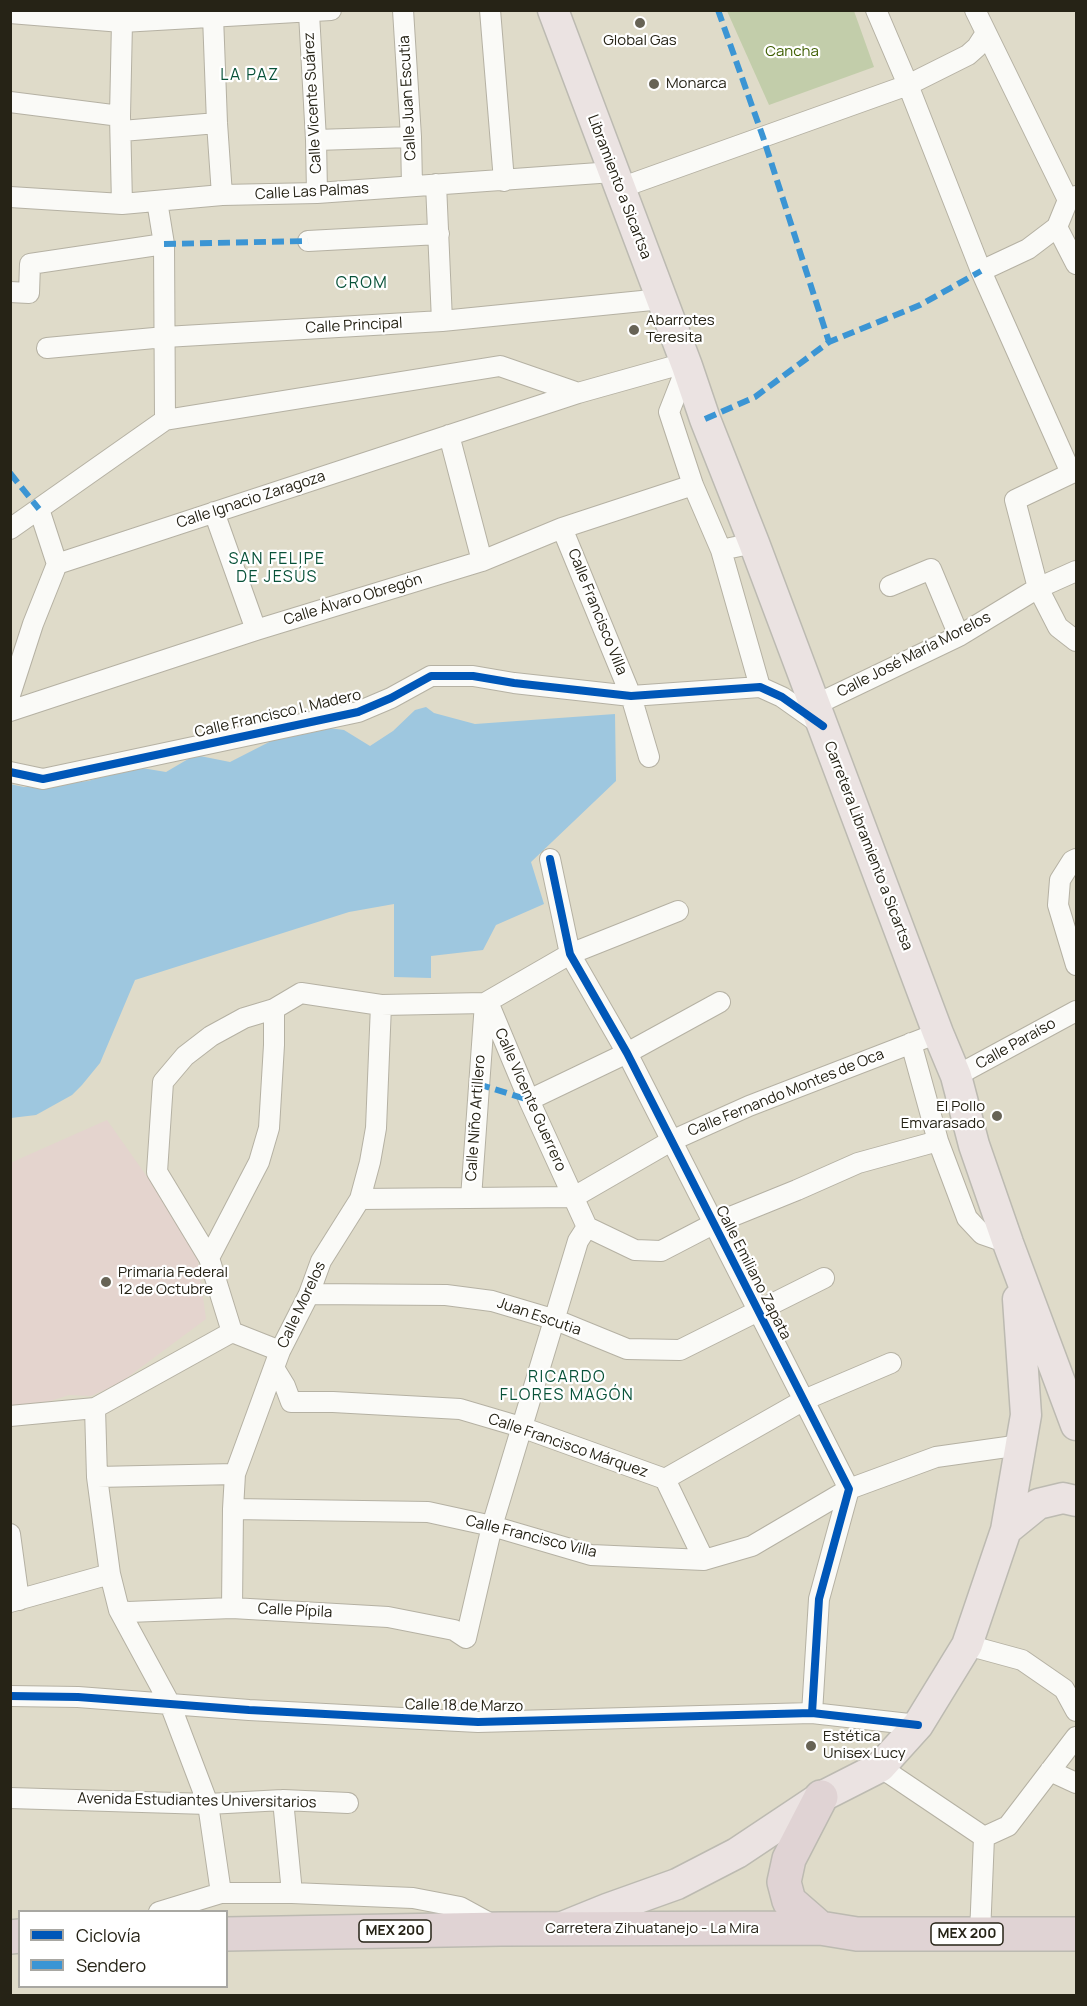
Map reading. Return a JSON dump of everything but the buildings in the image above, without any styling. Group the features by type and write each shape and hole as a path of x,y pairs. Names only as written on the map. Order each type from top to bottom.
{"highway":[{"path":"820,1929 789,1901 784,1882 789,1859 821,1797"},
{"name":"Carretera Zihuatanejo - La Mira","path":"228,1934 501,1929 820,1929 857,1934 1077,1934"}],"main road":[{"name":"Libramiento a Sicartsa","path":"553,10 686,364"},
{"name":"Carretera Libramiento a Sicartsa","path":"686,364 819,716 925,1038 956,1076 974,1145 1012,1254"},
{"path":"1012,1254 1077,1425"},
{"path":"555,1930 607,1908 677,1884 736,1853 821,1797 879,1767 918,1725 967,1645 1006,1530 1026,1414 1012,1254"},
{"path":"1006,1530 1038,1504 1064,1498 1077,1501"}],"street":[{"path":"10,13 122,22 331,10"},
{"name":"Calle Juan Escutia","path":"403,10 412,186"},
{"path":"490,10 504,181"},
{"path":"876,10 981,271 1074,472 1015,500 1038,588 1058,627 1077,641"},
{"path":"975,10 1072,198 1057,227 1028,249 981,271"},
{"name":"Calle Vicente Suárez","path":"309,13 317,193"},
{"path":"213,16 222,195"},
{"path":"122,22 122,204"},
{"name":"Calle Las Palmas","path":"10,197 122,204 222,195 317,193 436,184 617,180 908,85 968,55 977,47 986,33"},
{"path":"10,102 121,124 217,123"},
{"path":"316,140 411,137"},
{"path":"436,184 442,321"},
{"path":"157,201 164,244 165,420"},
{"path":"1057,227 1077,264"},
{"path":"308,241 439,234"},
{"path":"20,292 30,264 164,244"},
{"name":"Calle Principal","path":"46,348 165,337 442,321 662,299"},
{"path":"686,364 669,412 693,485 721,550 760,687 819,716"},
{"name":"Calle Ignacio Zaragoza","path":"57,564 578,393 686,364"},
{"path":"10,529 165,420 500,366 578,393"},
{"path":"449,435 482,561"},
{"name":"Calle Álvaro Obregón","path":"10,711 256,630 482,561 562,528 693,485"},
{"path":"10,695 33,624 57,564 39,509"},
{"path":"214,512 256,630"},
{"name":"Calle Francisco Villa","path":"562,528 631,696 650,757"},
{"path":"721,550 754,543"},
{"path":"890,586 931,569 959,636"},
{"name":"Calle José María Morelos","path":"819,716 1038,588 1077,571"},
{"name":"Calle Francisco I. Madero","path":"10,772 43,779 358,712 391,698 431,676 473,676 631,696 760,687"},
{"path":"1077,859 1072,861 1060,880 1058,905 1077,965"},
{"name":"Calle Emiliano Zapata","path":"550,860 570,954 627,1053 849,1488"},
{"path":"277,1360 232,1332 209,1258 157,1172 163,1082 185,1056 211,1036 244,1018 274,1009 302,993 381,1005 486,1002 570,954 678,911"},
{"name":"Calle Vicente Guerrero","path":"486,1002 587,1227"},
{"name":"Calle Niño Artillero","path":"471,1198 486,1002"},
{"path":"529,1100 627,1053 720,1002"},
{"name":"Calle Morelos","path":"232,1608 235,1474 277,1360 309,1294 321,1261 360,1199 376,1128 381,1005"},
{"path":"209,1258 259,1162 269,1128 274,1009"},
{"name":"Calle Paraíso","path":"956,1076 1077,1011"},
{"path":"925,1038 938,1141 967,1218 982,1234 1012,1254"},
{"name":"Calle Fernando Montes de Oca","path":"360,1199 574,1197 671,1140 749,1106 925,1038"},
{"path":"492,1526 578,1241 587,1227 635,1250 662,1251 713,1224 858,1163 938,1141"},
{"name":"Juan Escutia","path":"309,1294 446,1295 492,1301 556,1320 627,1349 680,1350 824,1278"},
{"path":"10,1416 95,1407 232,1332"},
{"name":"Calle Francisco Márquez","path":"277,1360 291,1402 460,1409 521,1427 665,1479 804,1401 891,1364"},
{"path":"95,1407 97,1476 110,1574 119,1610 170,1704 208,1804 221,1893"},
{"name":"Calle Francisco Villa","path":"233,1509 429,1512 492,1526 591,1555 704,1560 752,1546 849,1488 936,1457 1021,1445"},
{"path":"97,1476 235,1474"},
{"path":"665,1479 704,1560"},
{"path":"812,1713 819,1599 849,1488"},
{"name":"Calle Pípila","path":"119,1610 128,1612 232,1608 388,1617 454,1630 466,1638 492,1526"},
{"path":"10,1534 15,1601 110,1574"},
{"path":"967,1645 1022,1660 1064,1689 1077,1711"},
{"name":"Calle 18 de Marzo","path":"10,1696 78,1697 249,1710 478,1722 812,1713 918,1725"},
{"path":"984,1837 1008,1826 1077,1737"},
{"path":"879,1767 984,1837"},
{"path":"1050,1771 1077,1783"},
{"name":"Avenida Estudiantes Universitarios","path":"10,1798 208,1804 283,1800 348,1803"},
{"path":"283,1800 292,1893"},
{"path":"980,1934 984,1837"},
{"path":"162,1910 221,1893 292,1893 413,1899 460,1907 501,1929"}],"shaded area":[{"name":"Primaria Federal 12 de Octubre","path":"107,1120 196,1246 206,1319 120,1383 91,1396 69,1395 14,1413 10,1401 10,1163"}],"green space":[{"name":"Cancha","path":"727,11 854,11 874,67 769,105"}],"water":[{"path":"426,707 434,713 475,724 615,714 616,781 531,862 544,904 496,925 483,950 431,956 431,978 394,977 394,904 349,912 135,980 100,1063 82,1085 72,1095 36,1115 11,1118 10,784 24,787 88,781 136,767 166,772 195,755 230,762 277,738 313,726 344,730 370,746 393,731 415,710"}],"marked path":[{"path":"718,10 763,137 829,342"},
{"path":"164,244 308,241"},
{"path":"705,419 755,397 829,342 920,305 981,271"},
{"path":"10,473 39,509"},
{"path":"478,1084 529,1100"}],"cycle path":[{"path":"10,772 43,779 358,712 391,698 431,676 473,676 631,696 760,687 782,697 823,726"},
{"path":"550,859 570,954 627,1053 849,1489 819,1599 812,1713"},
{"path":"10,1696 78,1697 249,1710 478,1722 812,1713 918,1725"}],"place":[{"name":"Global Gas","path":"640,23"},
{"name":"Monarca","path":"654,84"},
{"name":"Abarrotes Teresita","path":"634,330"},
{"name":"El Pollo Emvarasado","path":"997,1116"},
{"name":"Primaria Federal 12 de Octubre","path":"106,1282"},
{"name":"Estética Unisex Lucy","path":"811,1746"}],"district":[{"name":"LA PAZ","path":"250,76"},
{"name":"CROM","path":"362,284"},
{"name":"SAN FELIPE DE JESÚS","path":"277,569"},
{"name":"RICARDO FLORES MAGÓN","path":"567,1387"}]}
